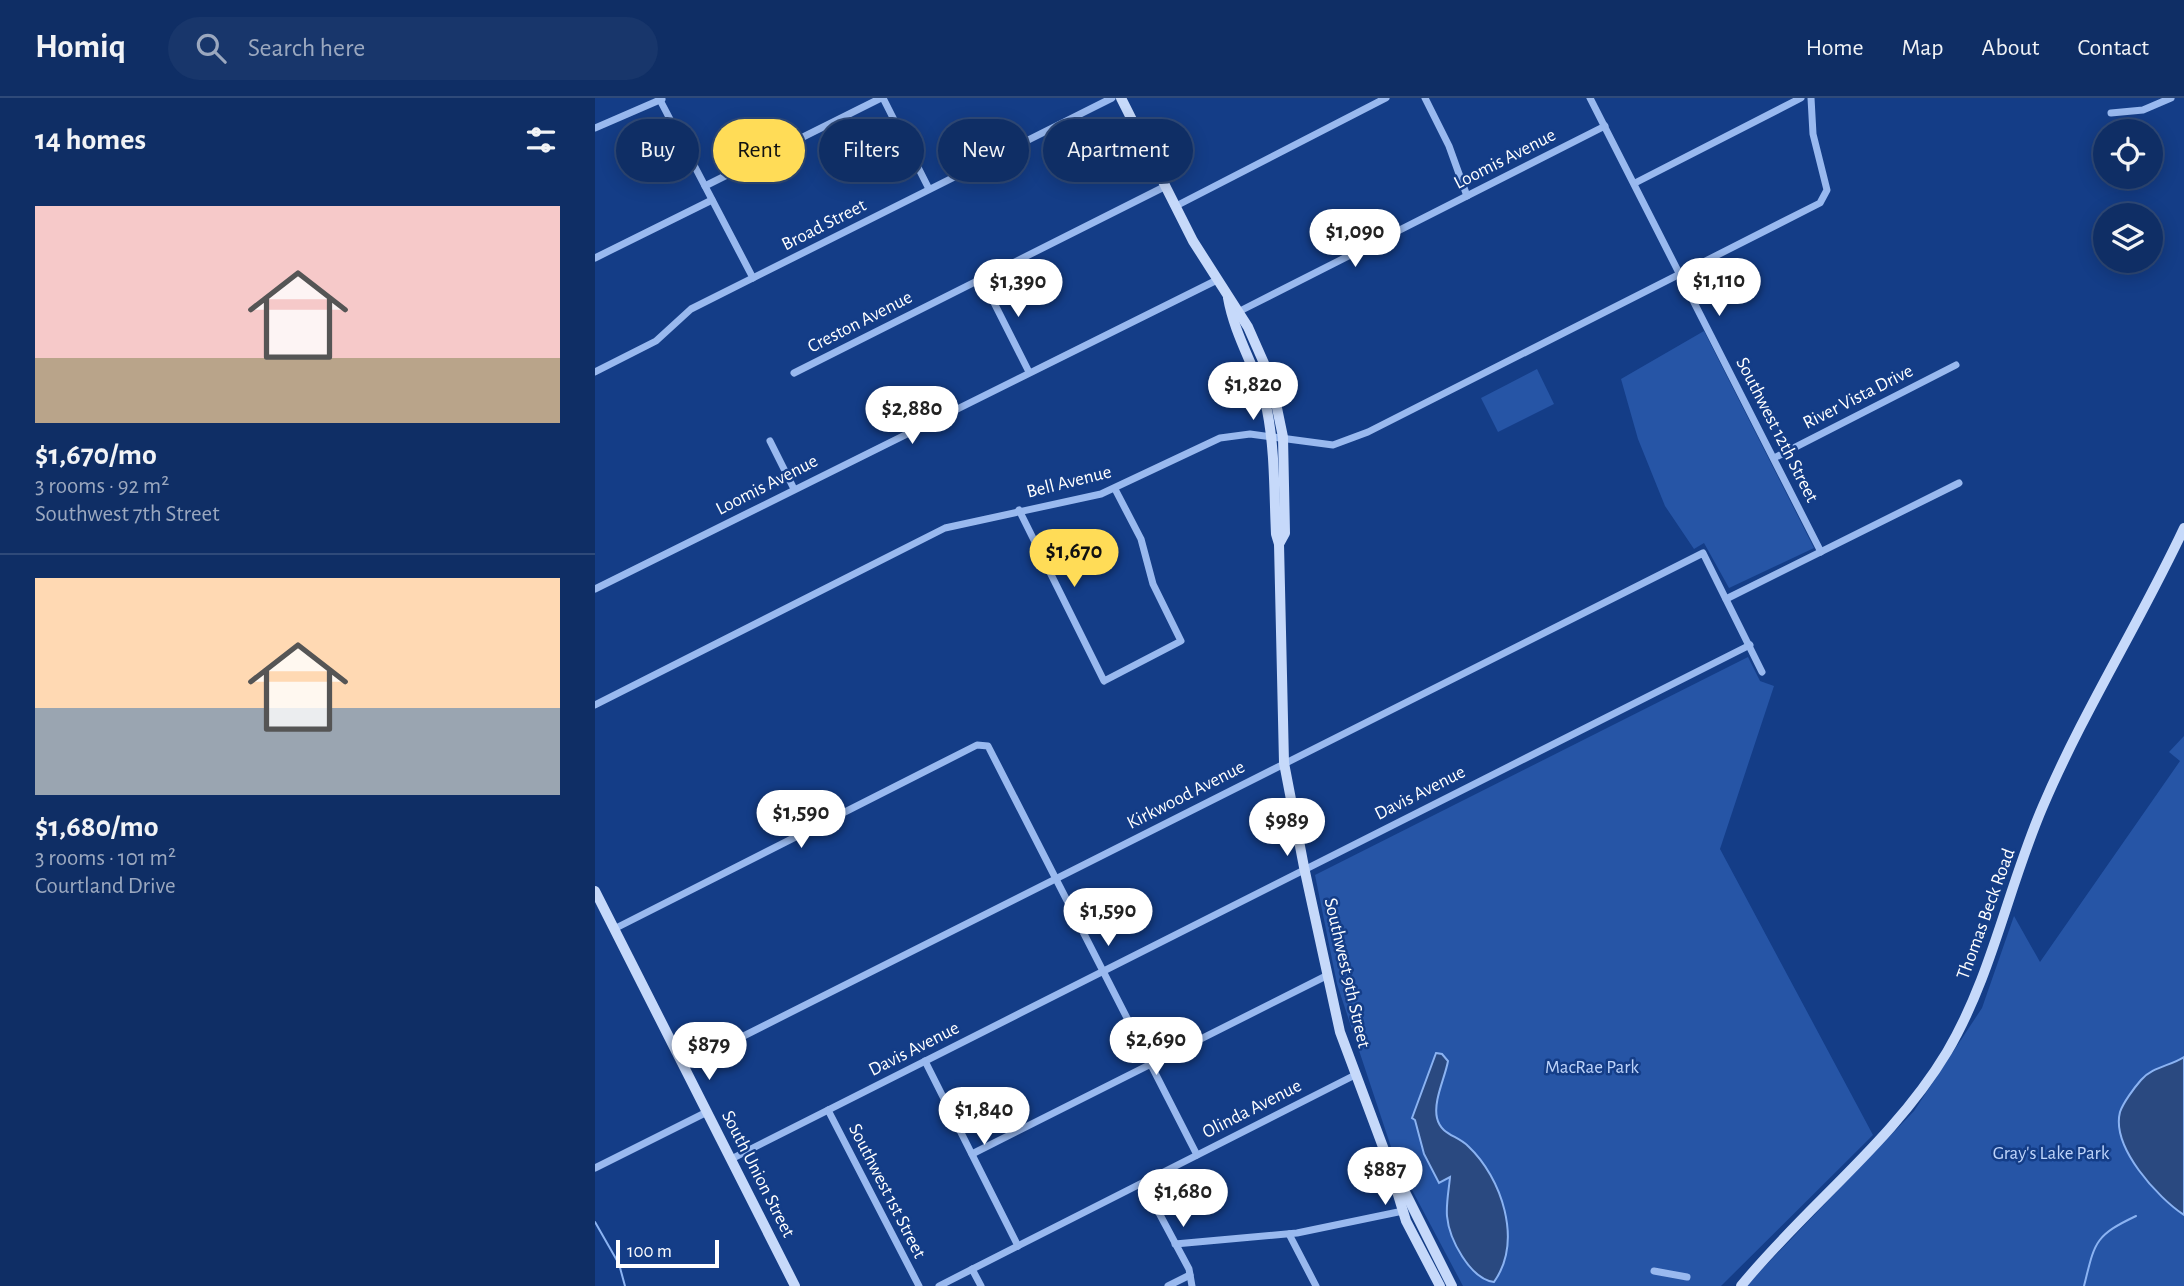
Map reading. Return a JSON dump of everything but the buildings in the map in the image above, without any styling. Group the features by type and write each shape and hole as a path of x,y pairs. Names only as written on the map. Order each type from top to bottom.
{"main road":[{"name":"Southwest 9th Street","path":"1121,98 1176,206 1228,298 1260,386 1271,436 1276,534 1279,544 1284,763 1341,1032 1386,1155 1403,1211 1438,1285"},
{"name":"Southwest 9th Street","path":"1235,314 1271,379 1283,437 1285,533 1279,544"},
{"name":"Thomas Beck Road","path":"1741,1286 1882,1138 1920,1092 1947,1052 1988,963 2042,808 2184,528"},
{"name":"South Union Street","path":"597,898 796,1286"},
{"name":"Southwest 9th Street","path":"1386,1155 1454,1286"},
{"name":"Thomas Beck Road","path":"1734,1286 1756,1268"}],"street":[{"path":"705,186 882,98 929,190"},
{"name":"Broad Street","path":"595,372 656,341 691,309 1112,98"},
{"path":"1176,206 1387,98"},
{"path":"1425,98 1449,146 1467,196"},
{"name":"Southwest 12th Street","path":"1590,98 1821,552"},
{"path":"1635,183 1801,98"},
{"name":"Bell Avenue","path":"595,705 945,528 1115,489 1211,441 1240,434 1333,445 1368,432 1820,202 1827,190 1813,134 1811,98"},
{"path":"2111,113 2144,110 2171,98"},
{"path":"595,128 662,99 753,278"},
{"name":"Loomis Avenue","path":"1235,314 1605,126"},
{"name":"Creston Avenue","path":"794,373 1166,187"},
{"path":"595,258 712,200"},
{"path":"982,279 1029,372"},
{"name":"Loomis Avenue","path":"595,589 1217,280"},
{"name":"River Vista Drive","path":"1773,458 1956,365"},
{"path":"770,441 794,489"},
{"path":"1762,672 1726,599 1959,482"},
{"path":"1019,510 1104,681 1181,640 1153,584 1140,540 1115,489"},
{"name":"Kirkwood Avenue","path":"684,1066 1703,553 1726,599"},
{"name":"Davis Avenue","path":"731,1159 1750,645"},
{"path":"614,929 977,745 988,746 1197,1155"},
{"path":"972,1154 1328,975"},
{"path":"925,1061 1018,1246"},
{"name":"Olinda Avenue","path":"939,1286 1355,1075"},
{"name":"Southwest 1st Street","path":"828,1110 919,1286"},
{"path":"595,1168 707,1112"},
{"path":"1143,1182 1190,1275 1192,1286"},
{"path":"1175,1244 1289,1234 1403,1211"},
{"path":"1289,1234 1315,1286"},
{"path":"972,1269 981,1286"},
{"path":"1654,1271 1687,1277"},
{"path":"1168,1286 1190,1275"}],"green space":[{"path":"1704,331 1814,548 1729,588 1704,543 1694,549 1665,506 1638,439 1621,379"},
{"path":"1537,369 1554,404 1498,432 1481,398"},
{"name":"MacRae Park","path":"1748,657 1760,681 1774,686 1720,849 1873,1135 1721,1286 1463,1286 1394,1156 1337,984 1315,875"},
{"name":"Gray's Lake Park","path":"2184,736 2184,1286 1746,1286 1914,1111 1982,1008 2014,916 2040,962 2180,761 2169,752"}],"shaded area":[{"path":"1436,1053 1442,1054 1448,1061 1436,1111 1439,1124 1464,1142 1480,1159 1499,1192 1505,1211 1507,1248 1503,1266 1494,1282 1477,1274 1456,1246 1447,1216 1450,1177 1439,1183 1424,1154 1415,1120 1412,1118"},
{"path":"2184,1057 2184,1215 2162,1197 2139,1170 2129,1155 2119,1126 2121,1108 2141,1080 2150,1072"}],"waterway":[{"path":"2084,1286 2098,1242 2112,1229 2136,1216"},
{"path":"595,1222 619,1264 625,1286"}]}
